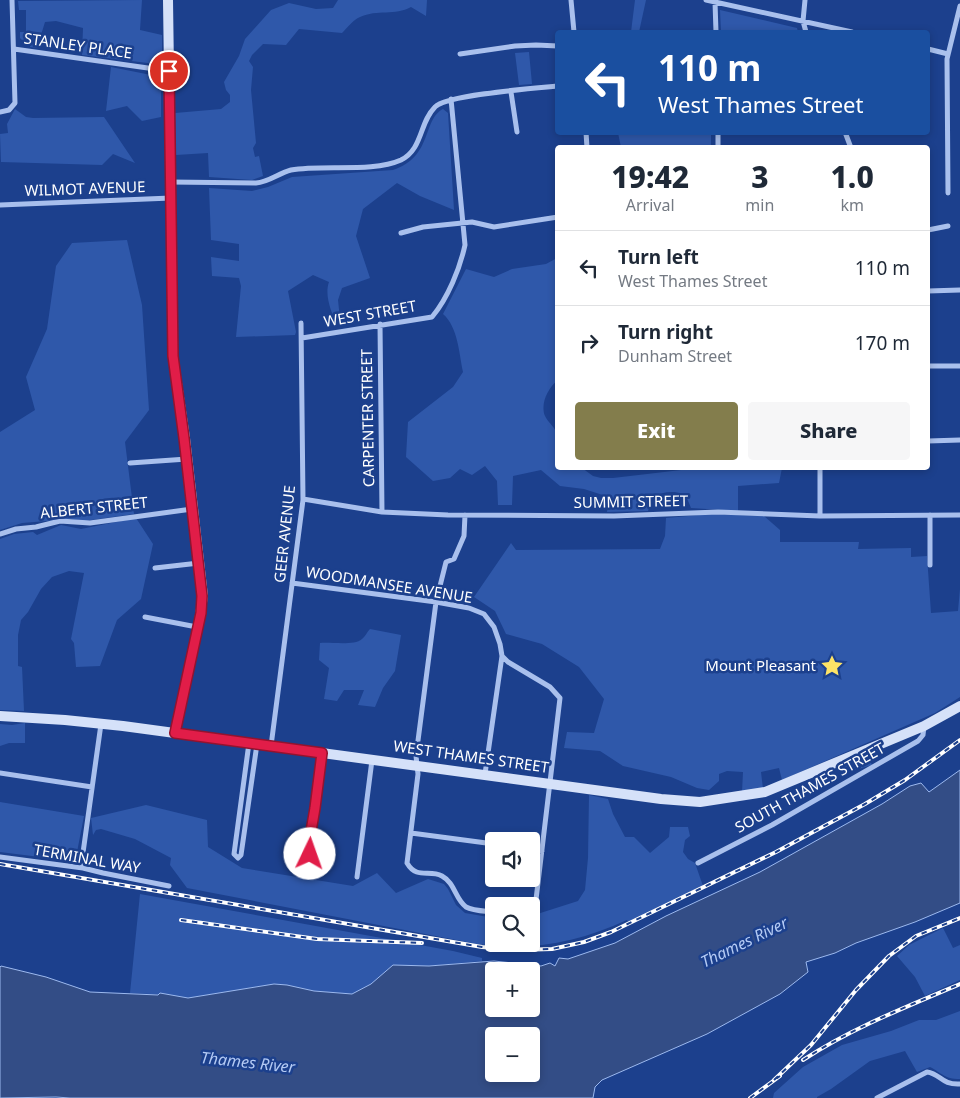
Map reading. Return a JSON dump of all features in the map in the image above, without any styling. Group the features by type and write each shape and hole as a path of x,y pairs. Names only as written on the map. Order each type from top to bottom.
{"main road":[{"path":"168,0 173,356 187,459 202,596 198,627 175,733"},
{"name":"WEST THAMES STREET","path":"0,716 101,724 175,733 674,801 700,802 738,798 772,790 924,726 960,706"}],"street":[{"path":"0,112 9,110 14,103 12,0"},
{"path":"570,0 574,30"},
{"path":"706,0 842,30"},
{"path":"805,0 803,22 805,30"},
{"path":"715,2 716,30"},
{"path":"948,194 948,54 960,6"},
{"path":"460,54 515,46 555,46"},
{"name":"STANLEY PLACE","path":"14,49 169,71"},
{"path":"930,50 948,54"},
{"path":"170,182 256,183 264,182 292,170 393,163 408,155 415,148 435,106 451,99 555,86"},
{"path":"511,92 517,132"},
{"name":"WEST STREET","path":"302,338 432,317 438,310 461,264 465,245 451,99"},
{"name":"WILMOT AVENUE","path":"0,205 171,198"},
{"path":"401,233 418,228 463,223 494,227 555,217"},
{"path":"930,230 948,226"},
{"path":"930,292 960,290"},
{"name":"GEER AVENUE","path":"271,746 303,499 301,323"},
{"name":"CARPENTER STREET","path":"380,324 382,512"},
{"path":"930,366 960,366"},
{"path":"930,441 960,440"},
{"path":"130,463 187,459"},
{"path":"820,470 820,516"},
{"name":"SUMMIT STREET","path":"303,499 382,512 465,515 614,516 718,512 820,516 960,515"},
{"name":"ALBERT STREET","path":"0,534 16,529 57,522 90,523 192,509"},
{"path":"465,515 464,536 454,559 446,562 436,602 416,756 418,774 407,863 410,869 416,873 444,876 454,887 459,900 468,908 485,911"},
{"path":"930,515 930,565"},
{"path":"155,568 199,563"},
{"name":"WOODMANSEE AVENUE","path":"292,583 469,608 484,614 494,627 502,656"},
{"path":"145,617 198,627"},
{"path":"502,656 508,662 550,688 560,698 551,783 535,897"},
{"path":"485,774 502,656"},
{"path":"81,868 101,724"},
{"name":"SOUTH THAMES STREET","path":"698,863 772,825 918,742 923,735 924,726"},
{"path":"237,858 241,855 253,743"},
{"path":"307,866 322,753"},
{"path":"357,877 372,759"},
{"path":"0,773 92,787"},
{"path":"411,832 485,843"},
{"name":"TERMINAL WAY","path":"0,857 81,868 169,886"},
{"path":"877,1098 927,1072 933,1073 945,1082 960,1084"},
{"path":"889,1092 892,1098"}],"shaded area":[{"path":"142,0 140,30 162,35 162,62 156,64 82,55 83,28 56,21 45,22 37,48 30,47 30,44 20,38 20,32 26,32 26,10 19,10 18,1"},
{"path":"338,0 427,0 426,16 411,7 399,11 373,13 357,18 342,33 299,29 286,45 263,44 249,61 253,67 251,90 256,143 253,148 255,157 259,156 263,176 252,180 209,177 208,153 176,155 175,113 221,109 230,102 230,95 226,90 224,82 239,56 245,39 271,10 289,3 316,9 333,8"},
{"path":"635,0 646,0 639,30 631,30"},
{"path":"720,10 797,28 798,30 721,30"},
{"path":"529,52 532,84 519,85 515,53"},
{"path":"111,67 161,77 161,117 142,121 127,106 106,111"},
{"path":"15,109 26,117 33,118 104,117 135,163 113,154 102,165 1,162 0,134 8,133 7,124"},
{"path":"443,109 448,113 454,210 420,196 397,183 363,209 356,236 370,278 342,288 338,300 340,319 337,326 328,299 329,282 313,275 288,291 295,335 236,337 241,286 239,278 212,276 211,257 239,261 239,244 211,240 209,188 252,191 268,187 292,177 393,170 415,157 436,114"},
{"path":"618,135 711,135 711,145 621,145"},
{"path":"127,240 142,305 149,410 125,442 134,514 84,521 71,519 22,523 0,530 0,432 35,410 26,377 47,329 56,266 72,243"},
{"path":"555,259 555,383 544,401 544,411 545,416 555,430 555,470 585,470 593,476 613,478 681,470 782,470 779,483 738,486 738,511 691,508 684,495 671,492 653,496 648,511 607,512 609,497 584,489 560,486 541,470 513,476 512,505 498,505 497,481 485,466 472,475 460,469 450,478 433,481 406,457 408,422 453,387 463,372 455,333 448,319 443,314 466,269 494,277 512,269 546,264"},
{"path":"710,514 764,516 780,530 780,542 859,542 858,549 911,548 911,557 927,556 931,613 958,611 960,589 960,697 935,713 782,780 779,768 761,772 763,789 742,792 743,772 727,771 719,774 719,781 709,790 697,788 671,777 623,766 600,751 564,748 567,732 594,733 604,699 579,667 542,644 506,634 495,611 474,597 511,543 516,550 660,549 665,536 666,518"},
{"path":"136,518 153,544 141,599 117,620 100,666 76,667 74,643 71,639 84,573 69,571 52,577 41,589 28,612 21,620 18,635 18,666 22,667 24,711 0,710 0,539 14,534 33,532 37,535 61,525 81,529"},
{"path":"370,629 401,635 395,671 383,688 375,707 358,705 364,690 344,690 337,701 324,699 329,668 319,660 320,643 358,641"},
{"path":"25,723 25,743 9,743 0,746 0,724"},
{"path":"867,754 872,765 842,774 835,768"},
{"path":"589,795 608,799 613,814 625,837 634,837 650,853 669,837 670,827 688,827 690,836 685,840 683,852 688,859 695,863 703,886 628,922 627,920 591,934 540,945 540,913 578,901 585,890 588,858"},
{"path":"0,802 84,816 77,852 72,861 0,852"},
{"path":"146,805 207,820 208,847 242,868 353,886 377,873 396,893 428,879 444,884 456,905 465,913 485,916 485,945 187,888 170,865 171,858 135,839 101,829 96,830 93,835 91,818"},
{"path":"140,894 453,951 482,958 482,961 429,966 395,965 371,984 352,994 314,991 274,984 188,998 172,995 130,993"},
{"path":"943,928 953,948 960,945 960,980 925,996 915,977 897,956 909,945"},
{"path":"960,1011 960,1079 947,1077 930,1067 917,1072 905,1051 870,1061 817,1098 773,1098 774,1093 803,1067 842,1045 891,1031 919,1020 936,1020"}],"water":[{"name":"Thames River","path":"960,770 960,903 835,953 806,962 808,972 780,994 707,1034 602,1080 595,1087 593,1098 0,1098 1,966 46,977 90,992 158,995 160,993 188,998 274,984 314,991 352,994 371,984 393,965 429,966 494,961 503,962 485,962 485,1017 540,1017 540,966 550,963 555,966 559,958 568,959 615,943 666,916 760,872 882,804 910,786 921,783 929,792"}],"railway":[{"path":"0,864 482,947 520,950 552,949 584,942 611,932 776,852 905,780 960,740"},
{"path":"774,1080 811,1045 856,990 889,956 916,936 960,918"},
{"path":"181,920 317,939 422,943"},
{"path":"803,1060 860,1028 960,984"},
{"path":"750,1098 780,1076"}],"place":[{"name":"Mount Pleasant","path":"832,666"}],"route":[{"path":"169,71 173,356 202,581 202,608 175,733 322,753 312,820 310,854"}]}
